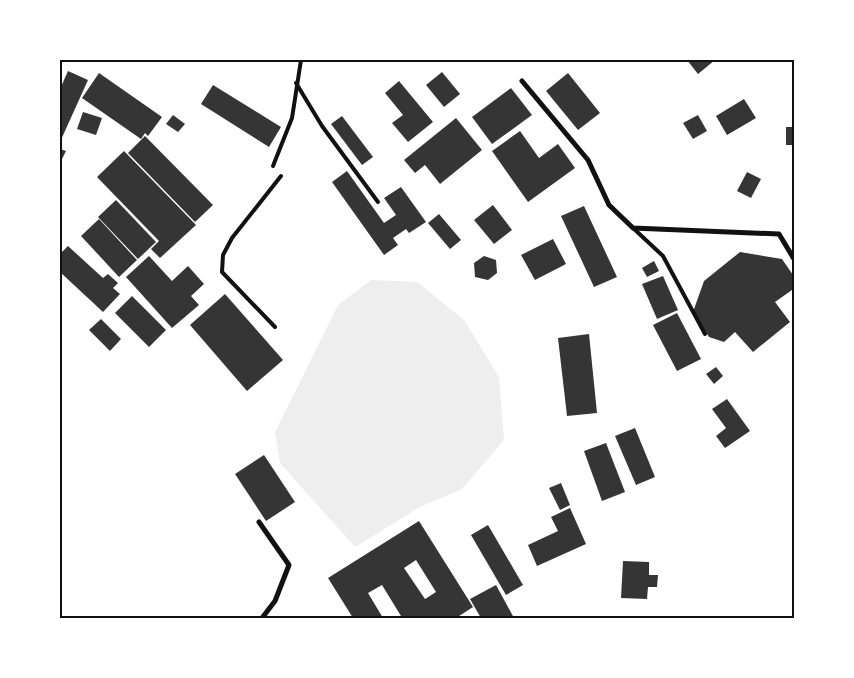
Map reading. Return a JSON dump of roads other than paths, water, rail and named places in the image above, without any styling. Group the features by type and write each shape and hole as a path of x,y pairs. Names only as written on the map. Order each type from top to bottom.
{"street":[{"path":"522,81 588,160 609,205 632,228 779,234 794,259"},
{"path":"259,522 289,565 275,601 262,618"}],"lane":[{"path":"273,166 292,118 301,60"},
{"path":"296,83 322,126 378,202"},
{"path":"275,326 222,272 222,263 223,255 232,238 281,176"},
{"path":"632,228 663,256 705,334"}]}
